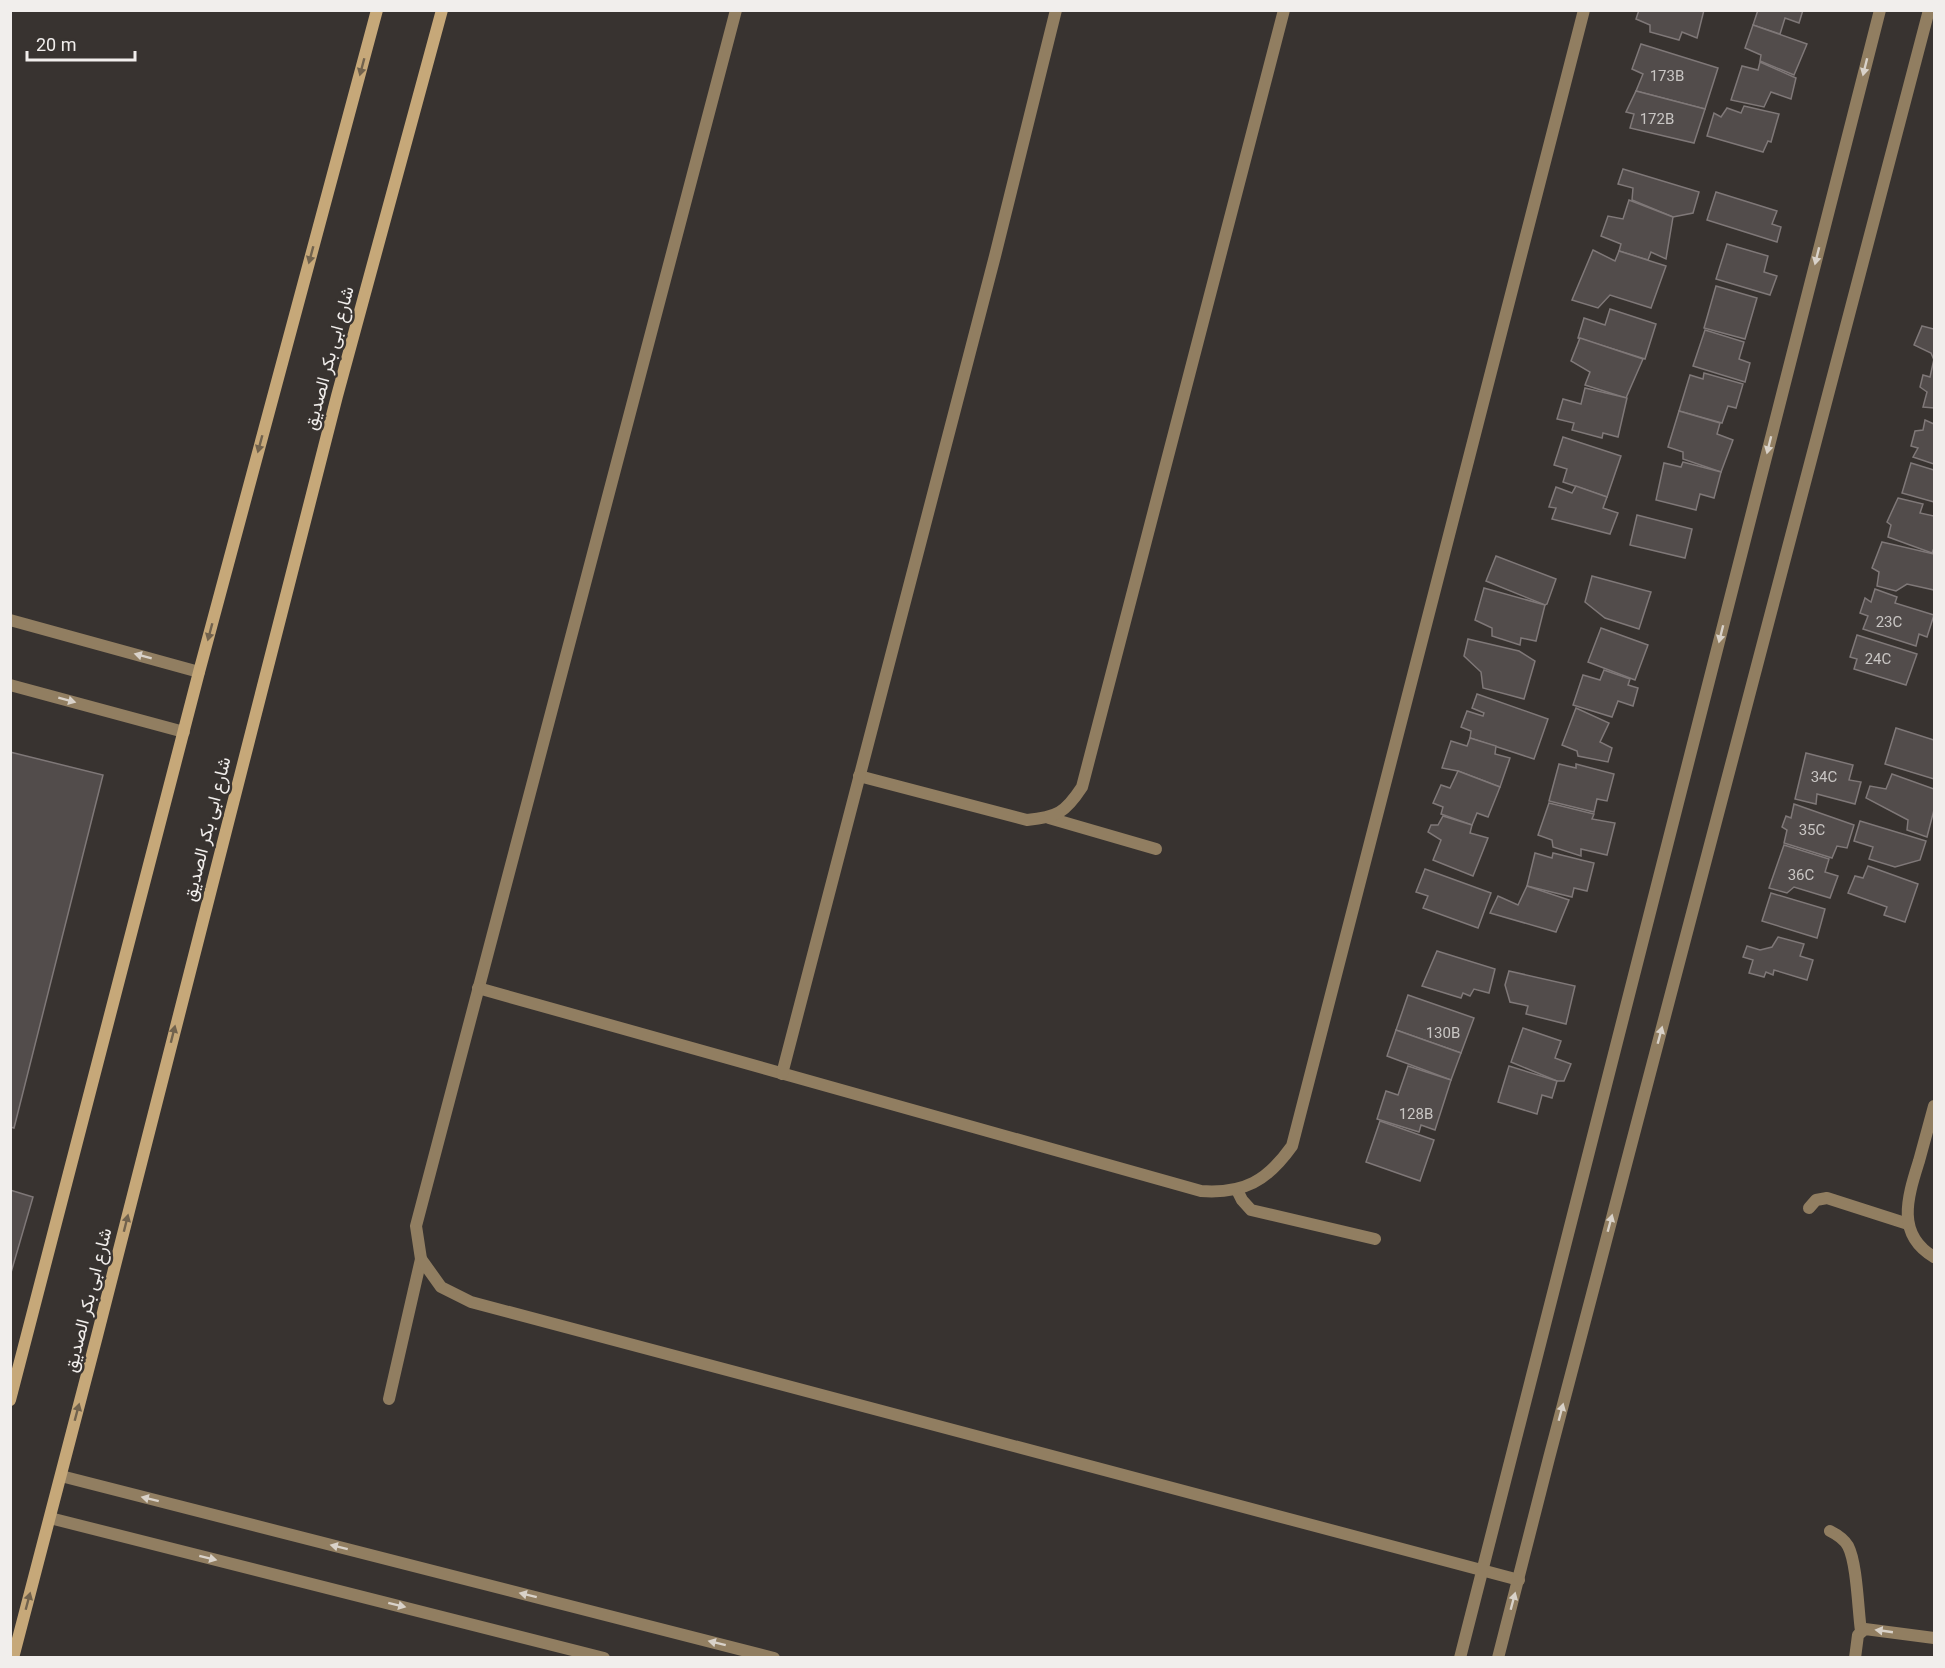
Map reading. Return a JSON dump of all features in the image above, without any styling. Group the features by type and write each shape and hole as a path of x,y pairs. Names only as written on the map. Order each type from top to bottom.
{"main road":[{"path":"10,1400 199,672 377,10"},
{"name":"شارع ابى بكر الصديق","path":"13,1658 334,408 442,10"}],"street":[{"path":"389,1400 421,1259 416,1226 736,10"},
{"path":"782,1074 995,256 1056,10"},
{"path":"1049,818 1069,806 1082,787 1284,10"},
{"path":"478,988 1201,1191 1237,1190 1259,1180 1278,1166 1292,1146 1584,10"},
{"path":"1460,1658 1880,10"},
{"path":"1498,1658 1929,10"},
{"path":"10,620 199,672"},
{"path":"10,685 184,732"},
{"path":"859,776 1027,820 1049,818 1156,849"},
{"path":"1935,1106 1907,1206 1908,1224 1916,1240 1935,1257"},
{"path":"1237,1190 1251,1210 1375,1239"},
{"path":"1809,1209 1816,1200 1827,1198 1908,1224"},
{"path":"421,1259 441,1287 471,1302 1519,1580"},
{"path":"61,1476 774,1658"},
{"path":"50,1518 604,1658"},
{"path":"1830,1531 1841,1537 1849,1547 1852,1560 1861,1631 1856,1639 1855,1658"},
{"path":"1861,1631 1869,1629 1935,1638"}],"building":[{"path":"1639,10 1704,10 1697,38 1682,32 1679,40 1650,32 1650,25 1636,19"},
{"path":"1758,10 1803,10 1799,23 1785,18 1780,34 1753,25"},
{"path":"1753,25 1807,44 1794,75 1760,61 1761,55 1745,48"},
{"path":"1641,44 1718,68 1705,109 1636,91 1643,74 1632,69"},
{"path":"1760,62 1796,78 1791,99 1771,92 1764,107 1731,100 1742,66 1758,70"},
{"path":"1636,91 1705,109 1694,143 1630,128 1634,114 1626,112"},
{"path":"1744,106 1779,114 1771,142 1768,141 1763,152 1707,136 1714,113 1721,117 1727,108 1741,113"},
{"path":"1623,169 1699,192 1693,213 1673,217 1632,200 1633,188 1618,184"},
{"path":"1716,192 1777,211 1772,224 1781,227 1777,242 1707,220"},
{"path":"1629,200 1673,217 1666,259 1651,252 1648,260 1619,251 1621,244 1601,236 1608,216 1623,219"},
{"path":"1727,244 1768,256 1764,272 1777,276 1770,295 1716,279"},
{"path":"1593,250 1615,261 1619,251 1666,266 1651,308 1610,295 1598,308 1572,300"},
{"path":"1716,286 1757,298 1745,339 1704,328"},
{"path":"1610,309 1656,324 1645,359 1578,338 1584,318 1605,325"},
{"path":"1922,326 1934,329 1934,360 1931,353 1914,345"},
{"path":"1705,330 1744,342 1739,359 1750,363 1745,382 1693,366"},
{"path":"1580,338 1643,359 1626,398 1585,385 1590,372 1571,361"},
{"path":"1934,359 1934,408 1923,407 1927,392 1920,387 1923,375 1930,377"},
{"path":"1704,373 1743,384 1736,408 1728,406 1722,423 1679,411 1690,375 1703,379"},
{"path":"1585,388 1627,398 1618,437 1603,433 1602,438 1572,430 1574,423 1557,419 1563,399 1581,404"},
{"path":"1679,411 1720,423 1717,434 1733,440 1721,472 1683,459 1683,452 1668,447"},
{"path":"1925,420 1934,424 1934,464 1913,457 1918,448 1911,446 1915,431 1923,430"},
{"path":"1563,437 1621,456 1607,497 1563,482 1567,469 1554,465"},
{"path":"1683,462 1721,472 1714,498 1700,494 1696,510 1656,500 1664,463 1681,467"},
{"path":"1911,463 1934,470 1934,502 1902,493"},
{"path":"1576,486 1607,497 1603,508 1618,513 1610,534 1552,519 1556,508 1549,507 1556,487 1572,493"},
{"path":"1898,498 1923,504 1920,513 1934,516 1932,553 1888,537 1891,525 1887,522"},
{"path":"1637,515 1692,529 1685,558 1630,545"},
{"path":"1882,542 1934,554 1934,590 1907,584 1896,591 1877,586 1879,572 1872,568"},
{"path":"1496,556 1556,579 1547,604 1486,581"},
{"path":"1592,576 1651,592 1639,629 1605,618 1585,602"},
{"path":"1484,588 1545,605 1536,641 1521,638 1520,645 1492,636 1492,628 1475,620"},
{"path":"1875,589 1897,597 1895,603 1934,615 1927,637 1919,634 1916,646 1863,629 1868,616 1860,613 1865,598 1871,602"},
{"path":"1601,628 1648,645 1635,680 1588,662"},
{"path":"1857,635 1917,654 1906,685 1854,669 1857,659 1850,657"},
{"path":"1468,639 1519,651 1535,661 1524,699 1483,688 1481,672 1464,656"},
{"path":"1604,670 1630,679 1628,685 1638,688 1633,706 1618,701 1612,717 1573,705 1583,675 1600,680"},
{"path":"1477,694 1548,719 1534,759 1470,738 1471,731 1461,727 1467,711 1483,716 1484,713 1472,708"},
{"path":"1576,708 1609,723 1600,742 1612,748 1608,762 1578,756 1577,751 1562,745"},
{"path":"1896,728 1934,740 1934,779 1885,764"},
{"path":"1470,738 1496,746 1495,754 1510,758 1500,787 1458,771 1442,768 1451,741 1467,746"},
{"path":"10,752 103,775 14,1128 10,1127"},
{"path":"1806,753 1853,765 1849,780 1861,782 1855,804 1817,794 1816,804 1795,799"},
{"path":"1559,764 1576,768 1576,764 1614,774 1607,801 1597,799 1594,812 1549,801"},
{"path":"1458,771 1500,787 1488,817 1477,813 1472,825 1441,814 1443,807 1433,803 1441,785 1450,788"},
{"path":"1892,774 1934,789 1934,810 1927,837 1907,830 1908,820 1866,798 1870,786 1886,789"},
{"path":"1549,803 1594,814 1592,819 1615,823 1607,855 1581,849 1581,856 1553,847 1552,840 1538,835"},
{"path":"1794,804 1854,825 1847,848 1837,846 1832,858 1784,843 1787,830 1782,827 1786,816 1791,818"},
{"path":"1443,816 1472,825 1470,833 1488,838 1473,876 1433,860 1441,840 1428,832 1431,825 1438,825"},
{"path":"1860,821 1926,841 1920,860 1895,867 1869,859 1873,847 1854,841"},
{"path":"1784,845 1829,859 1825,872 1838,876 1830,898 1794,887 1787,893 1769,888"},
{"path":"1535,853 1552,858 1553,853 1594,863 1587,891 1574,888 1572,897 1527,886"},
{"path":"1868,866 1918,884 1905,922 1884,915 1887,907 1848,893 1855,876 1863,878"},
{"path":"1425,869 1491,893 1478,928 1423,908 1428,896 1416,892"},
{"path":"1527,886 1569,900 1556,932 1490,913 1498,896 1518,905"},
{"path":"1771,893 1825,909 1817,938 1762,921"},
{"path":"1778,937 1804,944 1800,956 1813,960 1807,980 1774,970 1773,975 1766,972 1764,977 1749,973 1753,960 1743,957 1747,946 1760,950 1772,947"},
{"path":"1437,951 1495,969 1489,993 1474,989 1470,996 1463,993 1461,998 1422,986"},
{"path":"1509,971 1575,986 1566,1024 1526,1014 1528,1006 1510,1002 1505,985"},
{"path":"1408,995 1474,1018 1461,1053 1396,1030"},
{"path":"1523,1028 1561,1041 1555,1058 1571,1064 1564,1081 1557,1081 1511,1062"},
{"path":"1396,1030 1461,1053 1451,1080 1387,1056"},
{"path":"1408,1066 1451,1080 1435,1130 1421,1125 1419,1132 1377,1119 1386,1091 1398,1095"},
{"path":"1509,1066 1557,1081 1552,1098 1542,1095 1537,1114 1498,1102"},
{"path":"1380,1121 1434,1140 1420,1181 1366,1162"},
{"path":"10,1190 33,1197 10,1276"}]}
